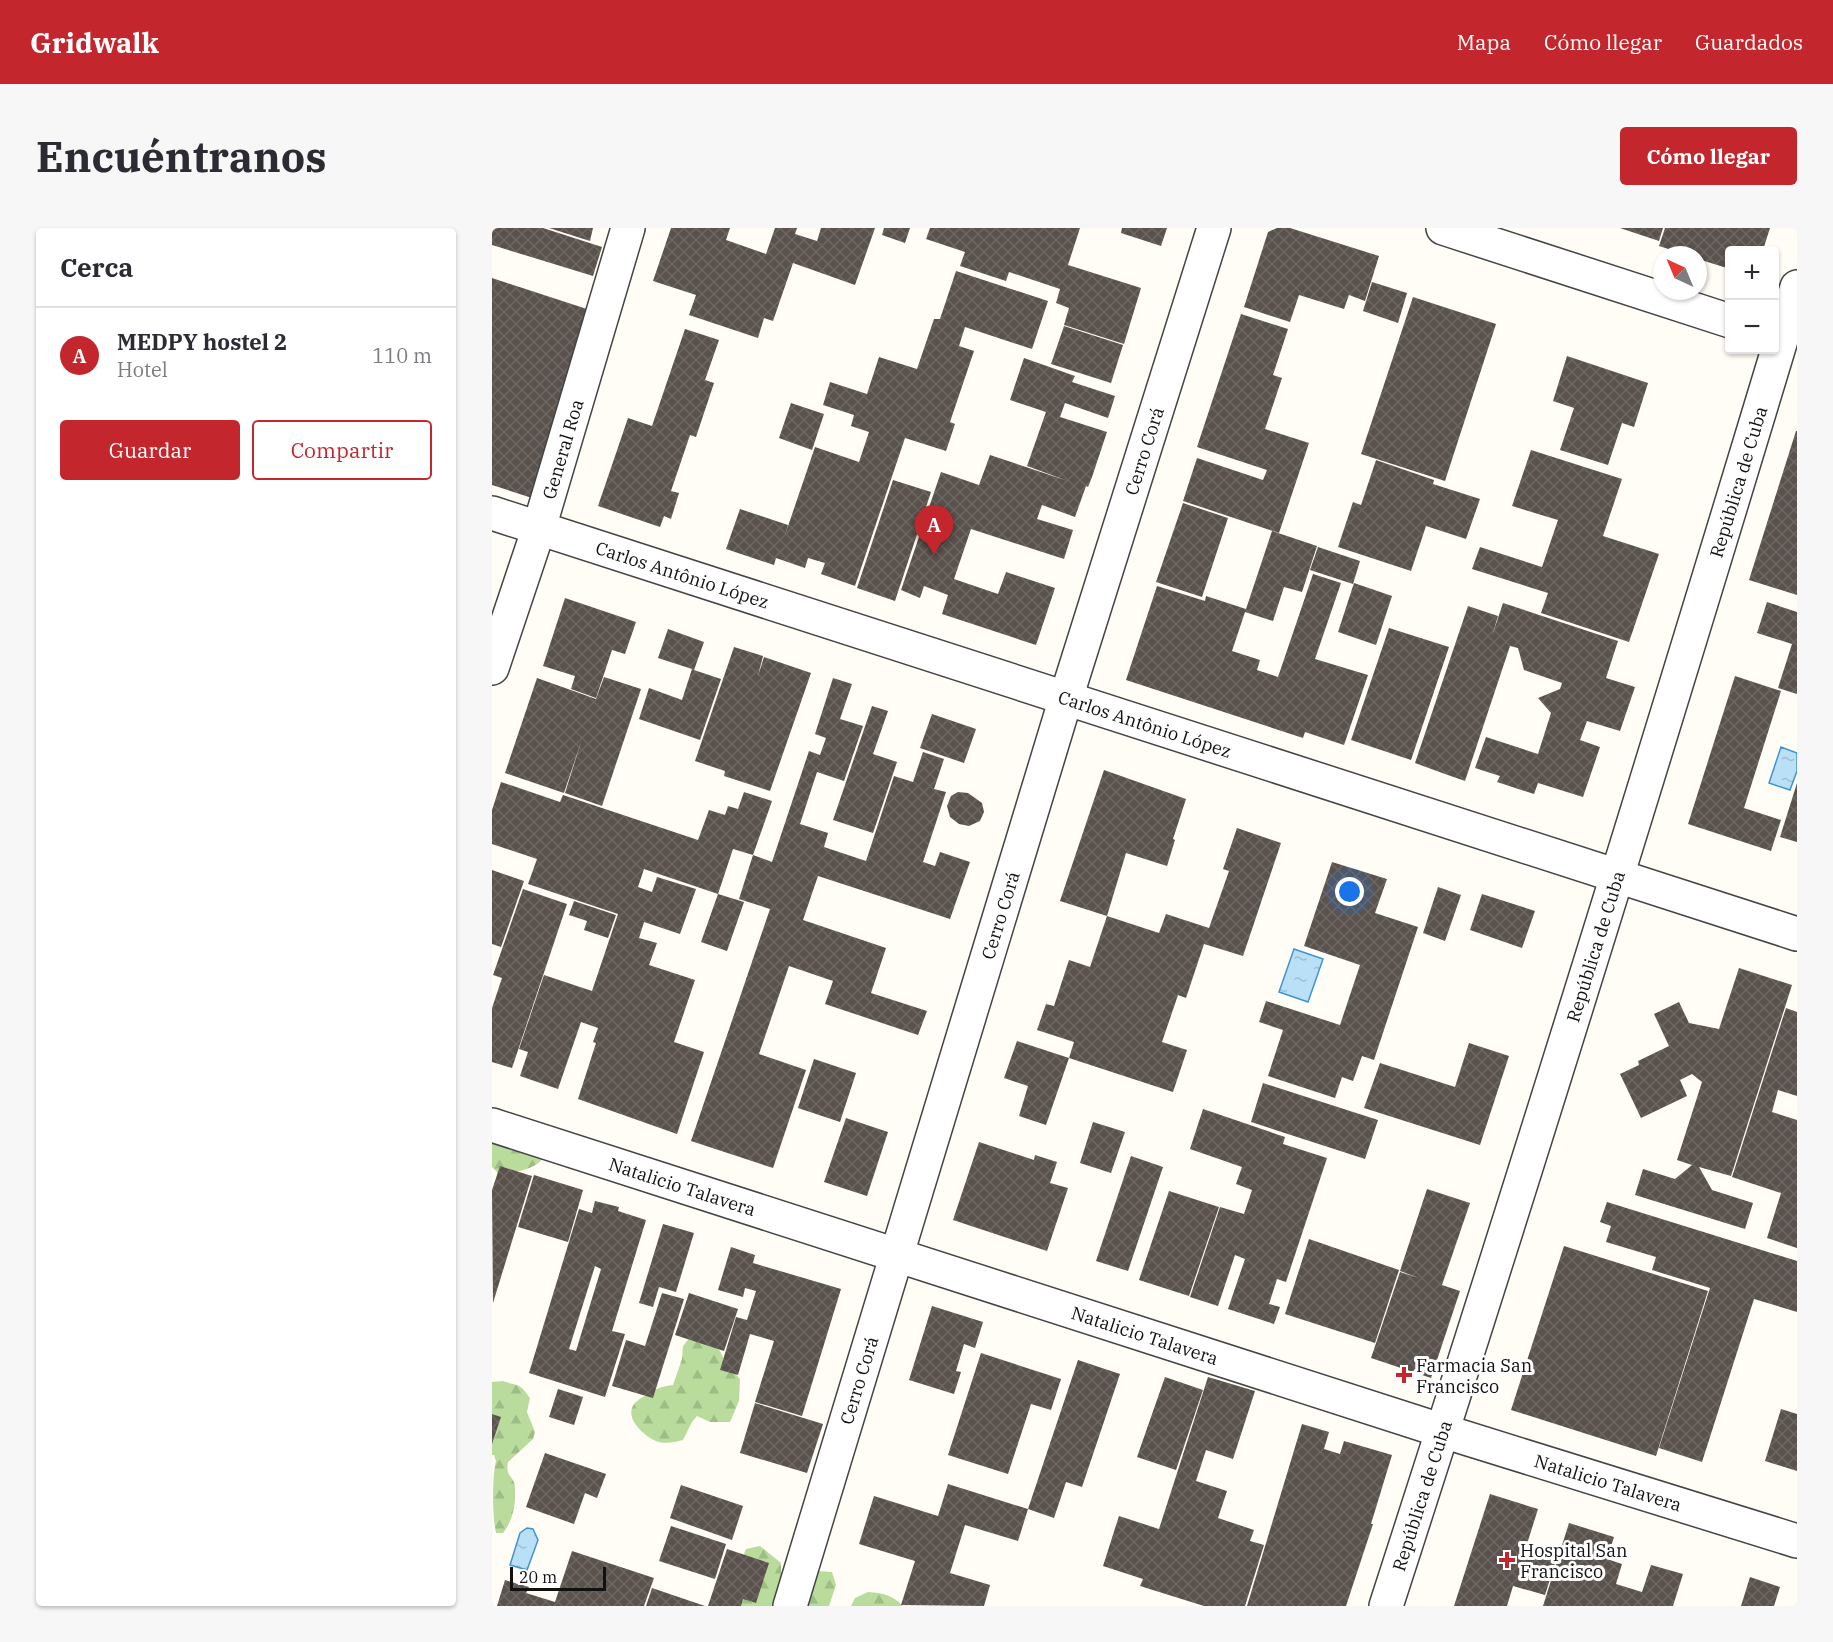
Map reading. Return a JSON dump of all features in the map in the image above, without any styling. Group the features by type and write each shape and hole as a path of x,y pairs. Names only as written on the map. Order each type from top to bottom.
{"street":[{"name":"General Roa","path":"492,668 539,528 628,228"},
{"name":"Cerro Corá","path":"790,1606 1066,698 1214,228"},
{"path":"1443,228 1725,319"},
{"name":"República de Cuba","path":"1386,1606 1443,1431 1784,339 1797,287"},
{"name":"Carlos Antônio López","path":"492,513 1797,934"},
{"name":"Natalicio Talavera","path":"492,1125 1443,1431 1797,1541"}],"green space":[{"path":"492,1142 546,1153 543,1159 533,1167 499,1174 492,1167"},
{"path":"691,1336 715,1346 720,1351 726,1364 740,1379 739,1401 730,1422 710,1422 697,1416 683,1440 659,1442 644,1434 635,1424 631,1413 632,1408 638,1400 652,1391 673,1385 682,1359 683,1346"},
{"path":"503,1381 518,1385 530,1398 527,1412 535,1432 533,1439 508,1462 508,1471 515,1484 514,1506 503,1533 496,1533 493,1507 496,1461 492,1455 492,1382"},
{"path":"760,1546 781,1563 781,1576 774,1606 732,1606 741,1589 741,1562 746,1549"},
{"path":"818,1571 832,1572 836,1585 829,1606 790,1606 807,1579"},
{"path":"868,1592 887,1595 903,1606 851,1606 855,1598"}],"water":[{"path":"1781,747 1797,753 1797,771 1790,790 1769,783"},
{"path":"1294,949 1323,959 1308,1002 1279,992"},
{"path":"527,1528 533,1529 538,1540 527,1570 510,1565 520,1533"}],"building":[{"path":"492,228 543,228 602,247 593,276 492,245"},
{"path":"549,228 593,228 590,241"},
{"path":"671,228 730,228 726,240 766,254 775,228 797,228 795,234 817,241 821,228 875,228 855,285 793,263 773,321 764,318 758,338 689,315 696,295 653,281"},
{"path":"884,228 910,228 905,243 882,235"},
{"path":"930,228 1080,228 1068,265 1141,288 1124,344 1064,325 1069,308 1056,303 1060,289 1009,272 1006,281 960,266 965,252 926,239"},
{"path":"1122,228 1167,228 1161,246 1121,233"},
{"path":"1277,228 1290,228 1379,256 1365,301 1349,295 1344,309 1299,295 1290,322 1244,307 1268,232"},
{"path":"1620,228 1663,228 1659,241"},
{"path":"1665,228 1770,228 1764,246 1725,246 1725,267 1707,262 1707,246 1659,246"},
{"path":"956,271 1048,301 1032,349 965,327 959,346 974,351 950,422 955,424 946,451 905,438 855,586 821,574 825,563 808,558 805,568 776,558 774,565 726,549 740,509 788,525 785,535 815,447 859,462 869,432 851,426 854,415 823,405 830,382 867,394 879,357 917,369 934,319 940,319"},
{"path":"492,278 596,312 532,498 492,485"},
{"path":"1372,282 1407,293 1398,323 1363,311"},
{"path":"1413,297 1496,324 1445,481 1361,454"},
{"path":"1241,314 1288,329 1273,375 1282,378 1265,429 1309,443 1279,533 1183,501 1197,458 1263,480 1267,470 1197,447"},
{"path":"1064,326 1123,345 1111,383 1051,364"},
{"path":"685,329 719,340 705,380 714,383 696,437 690,435 671,491 679,493 671,519 664,516 660,527 598,506 628,418 652,426"},
{"path":"1567,356 1648,383 1634,427 1622,423 1608,465 1560,450 1574,408 1553,401"},
{"path":"1024,358 1075,376 1072,382 1115,396 1108,418 1065,403 1060,417 1107,432 1092,477 1088,487 1086,486 1075,517 1042,505 1037,519 1073,530 1064,559 971,529 954,579 998,594 1006,572 1055,588 1036,645 942,614 948,595 924,586 920,598 901,590 941,472 979,485 990,455 1068,481 1027,466 1046,412 1010,400"},
{"path":"791,403 824,414 812,450 779,438"},
{"path":"1797,431 1797,595 1749,580"},
{"path":"1531,450 1622,479 1603,536 1659,554 1629,642 1541,613 1548,593 1472,569 1480,547 1542,567 1558,520 1512,506"},
{"path":"1376,460 1434,480 1433,484 1480,499 1466,539 1426,526 1411,571 1338,547 1353,502 1361,505"},
{"path":"893,480 931,492 895,601 857,588"},
{"path":"1183,503 1228,518 1202,597 1156,582"},
{"path":"1272,531 1317,546 1302,592 1284,587 1273,621 1245,612 1232,651 1260,660 1257,670 1278,677 1313,574 1341,583 1315,659 1368,675 1344,745 1305,732 1303,738 1126,680 1157,586 1205,601 1206,596 1246,609"},
{"path":"1318,547 1360,561 1353,584 1310,570"},
{"path":"1354,583 1392,596 1376,645 1338,632"},
{"path":"565,598 636,622 625,654 612,650 596,698 571,689 575,676 543,666"},
{"path":"1767,602 1797,612 1797,694 1778,688 1792,644 1757,633"},
{"path":"1503,603 1618,641 1606,678 1635,687 1620,731 1587,721 1580,740 1600,747 1583,797 1538,783 1534,794 1497,782 1500,776 1475,768 1486,737 1538,754 1551,713 1538,698 1560,689 1562,683 1524,670 1518,648 1510,646 1465,781 1415,763 1468,606 1498,616 1492,636"},
{"path":"1389,628 1449,647 1411,760 1351,740"},
{"path":"668,629 704,642 694,670 721,679 700,740 639,719 649,688 682,700 692,669 658,658"},
{"path":"734,647 763,656 758,676 764,657 811,673 770,791 724,776 725,771 695,761"},
{"path":"1735,676 1781,691 1744,808 1781,820 1771,851 1688,824"},
{"path":"604,677 641,689 602,806 565,793 582,739 564,793 505,773 537,678 596,699"},
{"path":"833,678 852,684 840,719 863,726 844,781 817,772 800,824 828,833 824,847 866,861 894,776 913,782 923,752 944,759 934,789 946,792 923,862 935,866 940,852 970,862 950,919 818,876 803,920 886,948 871,993 927,1011 918,1035 825,1004 833,981 789,966 759,1054 806,1070 773,1168 691,1141 770,909 739,899 753,855 772,862 809,751 820,755 826,738 815,734"},
{"path":"872,706 888,711 873,754 897,762 873,833 833,820"},
{"path":"932,714 976,729 964,763 920,748"},
{"path":"1104,770 1186,799 1167,866 1126,853 1107,916 1060,901"},
{"path":"501,782 560,802 563,795 698,840 709,810 725,815 728,806 738,809 744,792 772,801 753,855 733,849 718,894 644,869 638,887 652,892 657,877 696,889 680,934 644,922 639,938 657,943 649,965 695,980 674,1042 704,1052 677,1134 578,1099 596,1043 593,1042 598,1028 581,1022 558,1089 520,1076 528,1052 519,1049 544,975 592,991 618,914 528,884 537,859 492,844 492,810"},
{"path":"1797,783 1797,842 1780,837"},
{"path":"958,792 968,793 982,803 984,812 980,821 969,826 959,824 950,817 947,806 951,796"},
{"path":"1237,828 1281,843 1243,956 1204,944 1186,998 1178,995 1162,1042 1187,1050 1173,1092 1069,1058 1074,1042 1037,1030 1046,1004 1054,1006 1069,960 1090,967 1107,916 1159,933 1166,914 1209,928 1229,871 1223,869"},
{"path":"1332,862 1387,879 1375,913 1418,927 1374,1060 1362,1056 1353,1081 1342,1077 1335,1098 1268,1076 1283,1030 1259,1022 1266,1001 1340,1025 1360,965 1304,946"},
{"path":"492,870 524,881 501,947 492,944"},
{"path":"1438,887 1461,895 1445,941 1423,933"},
{"path":"523,889 567,904 512,1068 492,1062 492,1008 502,978 493,975"},
{"path":"718,894 744,902 727,951 701,942"},
{"path":"1482,894 1535,911 1522,948 1470,930"},
{"path":"574,901 616,915 608,938 584,930 587,921 569,915"},
{"path":"1739,968 1792,985 1731,1176 1699,1167 1712,1190 1753,1203 1745,1229 1635,1195 1643,1169 1675,1179 1692,1165 1677,1160 1702,1082 1692,1074 1680,1080 1687,1096 1641,1118 1620,1074 1639,1065 1638,1061 1669,1046 1654,1014 1679,1002 1689,1023 1719,1029"},
{"path":"1786,1008 1797,1012 1797,1096 1778,1090 1772,1112 1797,1120 1797,1248 1767,1238 1781,1193 1732,1177"},
{"path":"1017,1041 1069,1058 1046,1125 1019,1116 1028,1086 1004,1078"},
{"path":"1469,1043 1509,1056 1480,1145 1364,1108 1380,1063 1455,1087"},
{"path":"814,1059 856,1073 840,1122 798,1108"},
{"path":"1263,1083 1378,1120 1365,1159 1251,1122"},
{"path":"1203,1109 1285,1137 1283,1144 1327,1158 1286,1282 1277,1279 1269,1304 1280,1307 1274,1324 1228,1309 1245,1259 1235,1255 1218,1306 1190,1297 1220,1207 1244,1214 1252,1190 1236,1184 1242,1167 1190,1149"},
{"path":"846,1118 888,1132 867,1196 824,1182"},
{"path":"1093,1122 1125,1132 1111,1173 1080,1163"},
{"path":"979,1142 1034,1160 1035,1155 1057,1162 1050,1183 1068,1188 1047,1251 953,1220"},
{"path":"1131,1156 1163,1167 1128,1271 1096,1261"},
{"path":"500,1166 532,1176 493,1303 492,1190"},
{"path":"534,1175 583,1190 568,1242 518,1227"},
{"path":"1427,1189 1470,1203 1442,1285 1460,1291 1431,1378 1371,1358 1400,1272 1419,1278 1400,1271"},
{"path":"1169,1191 1219,1207 1189,1296 1139,1280"},
{"path":"595,1201 619,1207 618,1211 646,1220 612,1331 625,1334 605,1397 529,1373 579,1209 592,1213","holes":["595,1266 601,1269 576,1351 569,1349"]},
{"path":"1607,1202 1797,1261 1797,1312 1754,1299 1702,1462 1659,1448 1710,1288 1652,1270 1656,1257 1606,1242 1611,1226 1600,1222"},
{"path":"663,1224 694,1233 676,1292 659,1287 653,1307 639,1303"},
{"path":"1309,1239 1399,1270 1375,1343 1285,1314"},
{"path":"1564,1246 1708,1291 1656,1456 1511,1410"},
{"path":"731,1247 755,1255 753,1263 841,1289 802,1416 755,1402 774,1341 750,1334 738,1375 720,1370 736,1317 747,1320 756,1291 745,1288 743,1297 718,1290"},
{"path":"662,1293 684,1299 653,1398 612,1386 626,1340 645,1346"},
{"path":"689,1293 738,1309 724,1351 675,1335"},
{"path":"932,1306 983,1322 975,1348 964,1344 956,1371 961,1372 954,1394 909,1380"},
{"path":"981,1353 1061,1379 1051,1410 1031,1404 1008,1474 948,1455"},
{"path":"1078,1360 1120,1374 1082,1487 1066,1482 1054,1518 1028,1509"},
{"path":"1165,1377 1203,1390 1176,1470 1137,1457"},
{"path":"1208,1377 1255,1391 1233,1459 1206,1450 1196,1481 1227,1491 1218,1518 1254,1530 1250,1541 1264,1545 1245,1606 1204,1606 1140,1586 1143,1579 1103,1566 1119,1516 1159,1529"},
{"path":"558,1389 583,1397 574,1425 549,1417"},
{"path":"755,1403 823,1424 807,1473 740,1453"},
{"path":"1781,1409 1797,1414 1797,1471 1765,1461"},
{"path":"492,1414 501,1417 492,1444"},
{"path":"1302,1424 1329,1432 1324,1449 1340,1454 1344,1441 1392,1455 1371,1524 1373,1524 1346,1606 1247,1606"},
{"path":"545,1453 606,1474 597,1498 585,1493 574,1524 526,1507"},
{"path":"948,1484 1028,1509 1018,1541 965,1525 950,1573 990,1585 984,1606 901,1605 915,1561 859,1544 874,1496 938,1516"},
{"path":"681,1485 743,1506 732,1540 670,1518"},
{"name":"Hospital San Francisco","path":"1490,1494 1538,1509 1527,1544 1558,1554 1545,1595 1513,1586 1507,1606 1454,1606"},
{"path":"1569,1523 1614,1537 1607,1559 1622,1564 1616,1584 1642,1592 1651,1565 1683,1574 1673,1606 1543,1606"},
{"path":"671,1526 726,1544 715,1579 659,1561"},
{"path":"727,1549 769,1563 756,1603 743,1599 741,1606 708,1606"},
{"path":"572,1551 654,1578 644,1606 497,1606 505,1580 529,1587 526,1593 555,1602"},
{"path":"1750,1577 1780,1587 1774,1606 1741,1606"},
{"path":"652,1588 705,1606 646,1606"}],"place":[{"name":"MEDPY hostel 2","path":"934,555"},
{"name":"Farmacia San Francisco","path":"1404,1375"},
{"name":"Hospital San Francisco","path":"1507,1560"}]}
